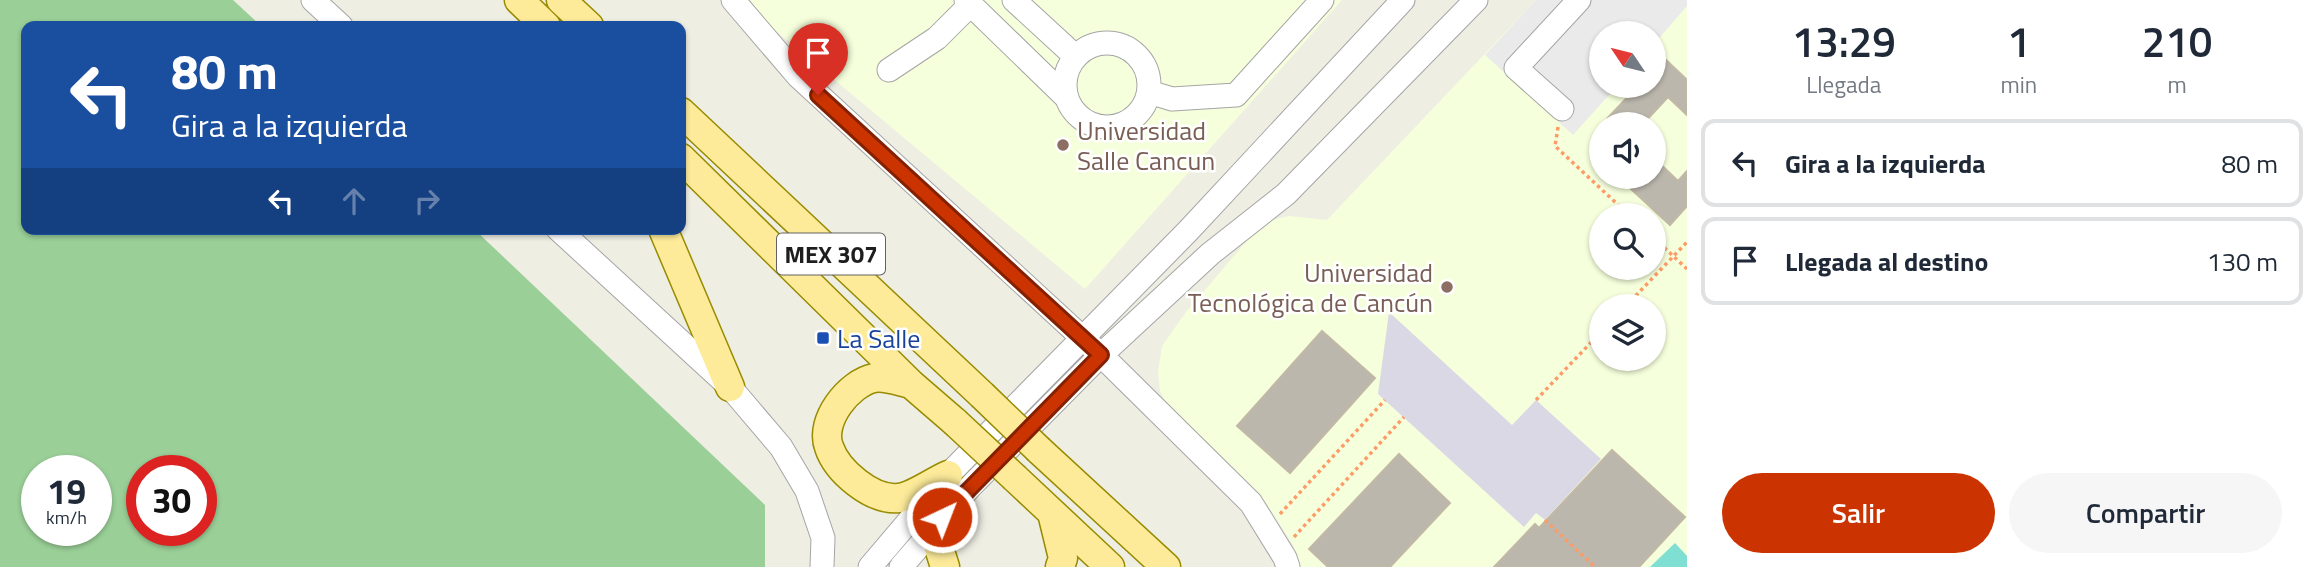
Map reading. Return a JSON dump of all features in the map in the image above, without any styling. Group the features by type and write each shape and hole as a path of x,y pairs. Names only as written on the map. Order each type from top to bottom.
{"main road":[{"path":"519,0 540,21"},
{"path":"561,0 584,21"},
{"name":"MEX 307","path":"686,117 1166,567"},
{"name":"MEX 307","path":"686,163 911,384 1109,566"},
{"path":"666,235 730,387"},
{"path":"911,384 876,377 850,388 832,414 827,445 842,470 868,491 899,498 947,475"},
{"path":"1052,513 1063,558 1060,567"},
{"path":"942,517 939,548 945,567"}],"street":[{"path":"313,0 336,21"},
{"path":"733,0 798,76 1101,355 1251,503 1284,559"},
{"path":"1149,92 1172,99 1236,95 1322,0"},
{"path":"870,567 947,475 1188,231 1403,0"},
{"path":"901,567 942,517 1101,355 1210,254 1286,194 1476,0"},
{"path":"1562,109 1516,68 1577,0"},
{"path":"890,70 937,38 968,2 1067,98 1084,120 1096,126 1110,127 1136,117 1149,92 1145,66 1126,47 1100,43 1076,57 1066,76 1067,98"},
{"path":"1020,3 1076,57"},
{"path":"1188,231 1210,254"},
{"path":"565,235 730,387 781,447 807,491 823,538 822,567"}],"path":[{"path":"1562,109 1555,146 1616,203"},
{"path":"1638,294 1687,242"},
{"path":"1666,249 1687,269"},
{"path":"1536,400 1589,345"},
{"path":"1268,528 1385,400"},
{"path":"1284,559 1404,417"},
{"path":"1545,520 1595,567"}],"shaded area":[{"name":"Universidad Salle Cancun","path":"739,0 1342,0 1085,289"},
{"name":"Universidad Tecnológica de Cancún","path":"1536,0 1687,0 1687,567 1301,567 1293,545 1265,501 1170,410 1160,391 1158,372 1162,346 1186,312 1263,222 1289,216 1327,220"},
{"path":"1536,0 1687,0 1687,6 1666,30 1666,21 1589,21 1589,98 1606,98 1594,112 1589,112 1589,117 1573,135 1485,55"},
{"path":"1389,312 1512,425 1536,400 1601,459 1545,520 1536,513 1524,527 1378,394"},
{"path":"1675,543 1687,556 1687,567 1650,567"}],"green space":[{"path":"0,0 233,0 256,21 21,21 21,235 480,235 765,505 765,567 0,567"}],"building":[{"path":"1666,60 1687,80 1687,115 1668,97 1654,112 1613,112 1627,98 1666,98"},
{"path":"1666,170 1678,181 1687,171 1687,206 1670,225 1666,221 1666,203 1646,203 1631,189 1666,189"},
{"path":"1322,331 1375,378 1290,473 1237,426"},
{"path":"1612,450 1685,517 1639,567 1494,567 1535,524 1539,528"},
{"path":"1399,454 1450,503 1390,567 1328,567 1309,549"}],"place":[{"name":"Universidad Salle Cancun","path":"1063,145"},
{"name":"Universidad Tecnológica de Cancún","path":"1447,287"},
{"name":"La Salle","path":"823,338"}],"route":[{"path":"818,95 1101,355 942,517"}]}
